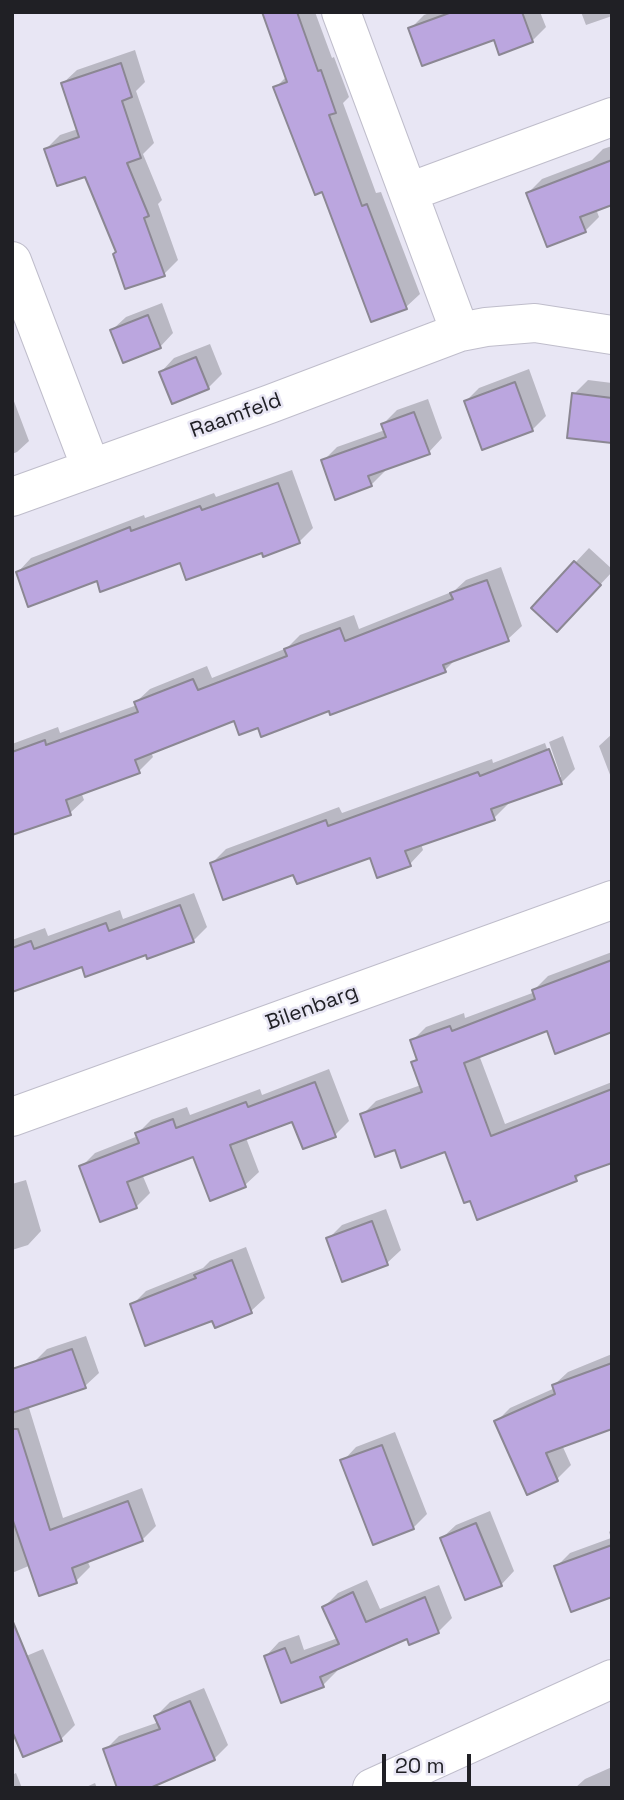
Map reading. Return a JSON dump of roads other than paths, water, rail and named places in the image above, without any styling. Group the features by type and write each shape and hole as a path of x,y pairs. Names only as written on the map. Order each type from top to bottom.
{"street":[{"path":"341,12 460,332"},
{"path":"409,192 612,117"},
{"path":"12,261 91,468"},
{"name":"Raamfeld","path":"12,497 460,332 535,323 612,335"},
{"name":"Bilenbarg","path":"12,1117 612,900"},
{"path":"372,1788 612,1679"}]}
